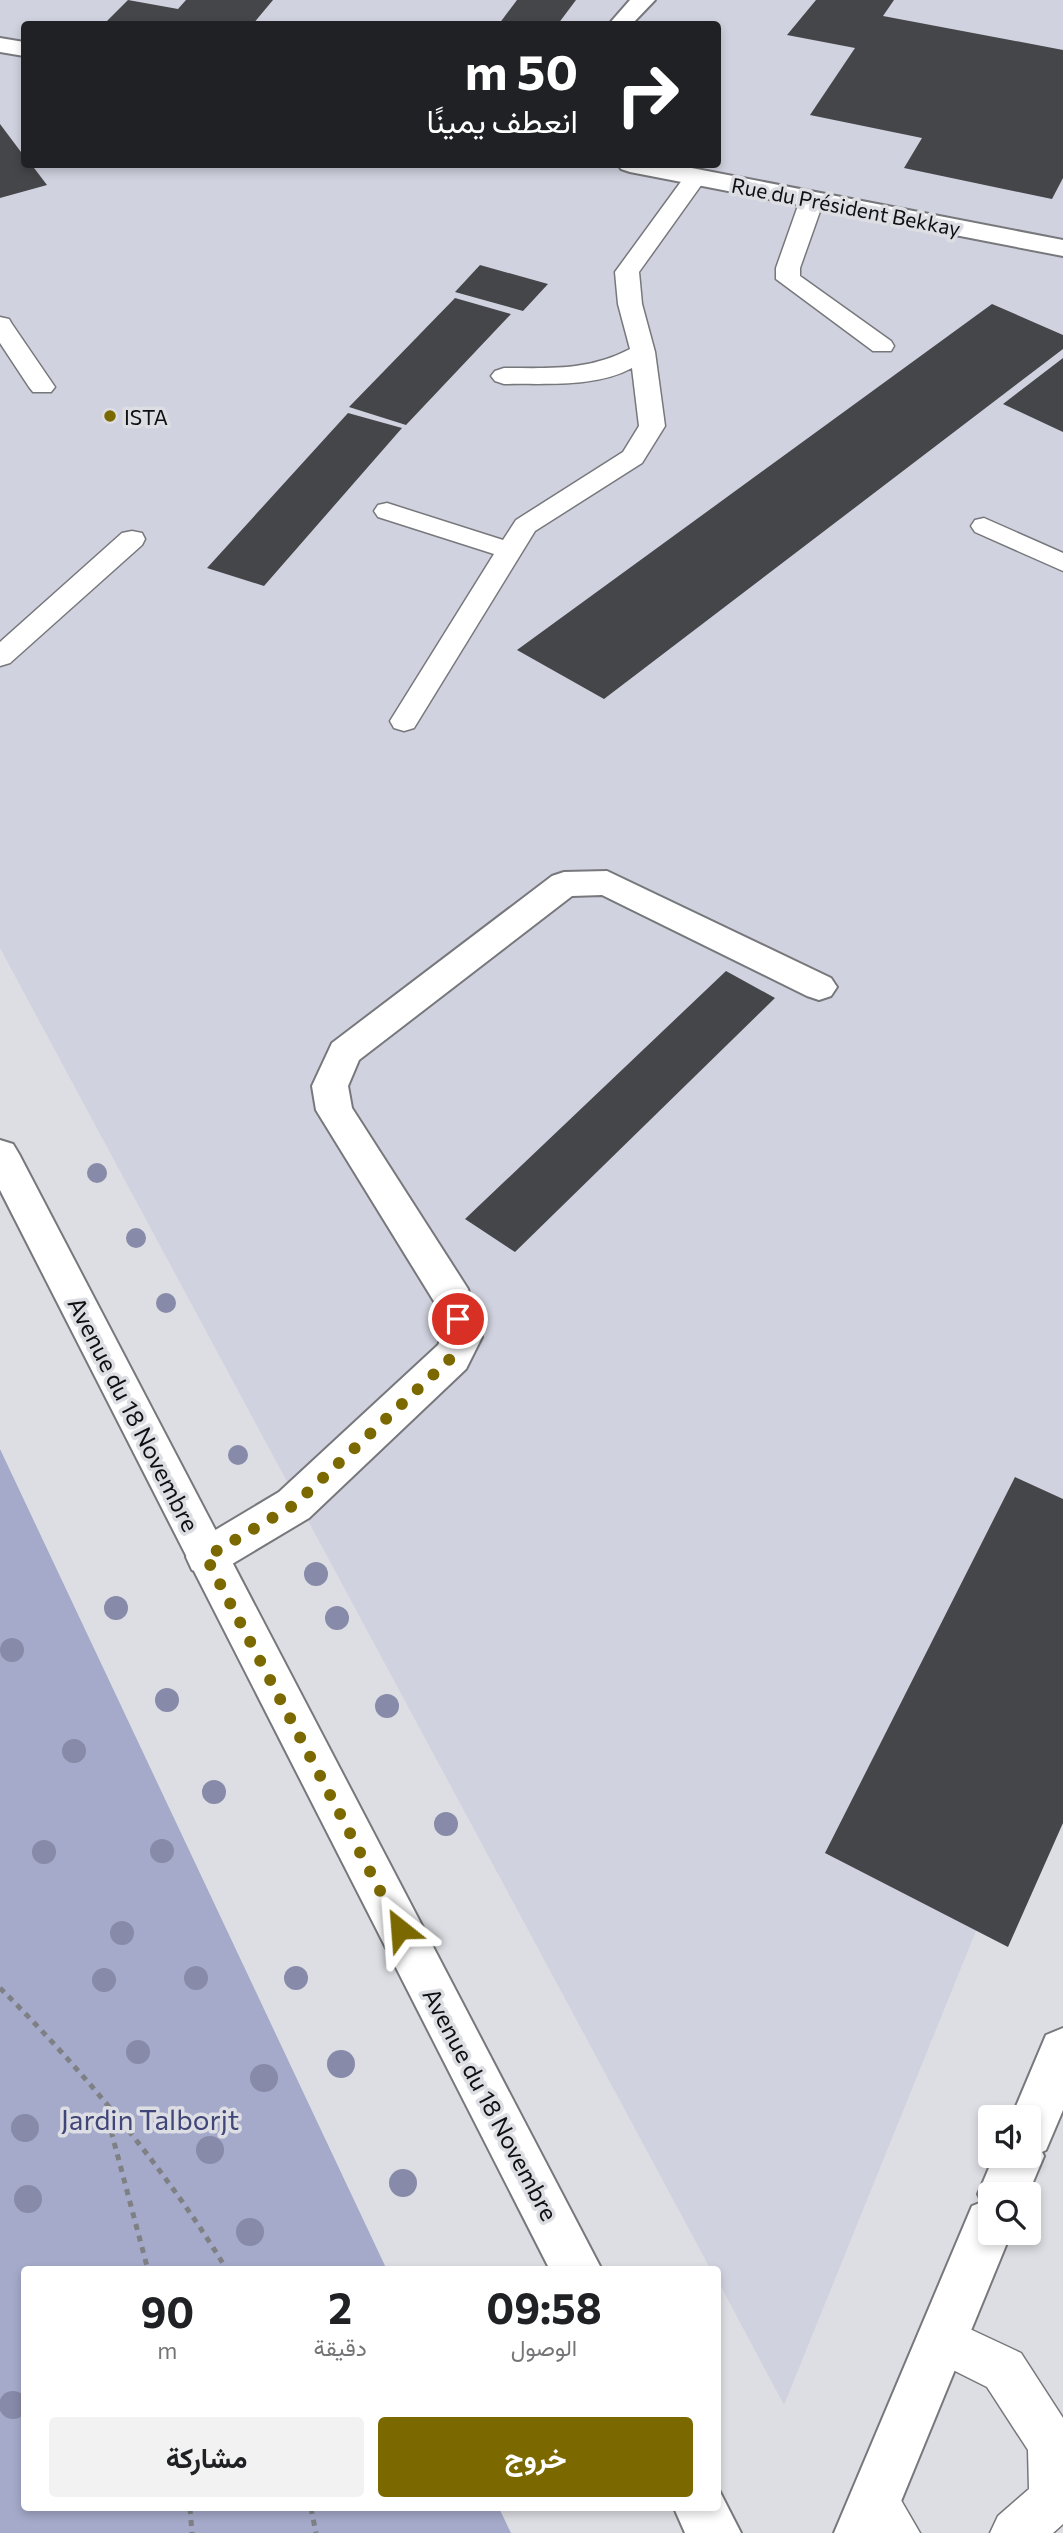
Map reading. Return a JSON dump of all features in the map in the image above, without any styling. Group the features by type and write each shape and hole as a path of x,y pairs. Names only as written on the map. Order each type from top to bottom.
{"street":[{"path":"623,21 643,0"},
{"path":"0,45 21,49"},
{"name":"Rue du Président Bekkay","path":"650,168 1063,248"},
{"path":"206,1557 294,1505 452,1357 462,1337 454,1300 334,1110 330,1086 345,1052 564,884 607,883 819,987"},
{"name":"Avenue du 18 Novembre","path":"0,1154 575,2266"},
{"path":"1041,2105 1063,2052"},
{"path":"877,2522 942,2339 981,2245"},
{"path":"703,2511 714,2533"}],"lane":[{"path":"404,721 525,526 633,457 652,426 643,352 630,304 628,272 696,177"},
{"path":"812,200 791,257 788,279 882,346"},
{"path":"0,324 42,387"},
{"path":"504,376 573,374 613,368 643,352"},
{"path":"387,511 511,551"},
{"path":"984,526 1063,563"},
{"path":"0,657 132,539"},
{"path":"942,2339 1004,2370 1057,2442 1054,2500 1015,2533"}],"path":[{"path":"0,1989 35,2021 104,2104 203,2228 225,2266"},
{"path":"104,2104 147,2266"},
{"path":"190,2511 192,2533"},
{"path":"312,2511 316,2533"}],"shaded area":[{"path":"0,0 1063,0 1063,1716 784,2405 721,2287 721,2266 709,2266 0,948"}],"green space":[{"name":"Jardin Talborjt","path":"0,1449 385,2266 21,2266 21,2511 500,2511 511,2533 0,2533"}],"building":[{"path":"128,0 178,9 186,0 273,0 256,21 107,21"},
{"path":"517,0 576,0 560,21 501,21"},
{"path":"816,0 894,0 883,16 1063,50 1063,178 1052,199 904,168 922,138 810,115 855,48 787,35"},
{"path":"0,124 21,152 21,168 34,168 47,185 0,198"},
{"path":"480,265 548,284 523,311 455,292"},
{"path":"455,298 511,314 406,425 349,407"},
{"path":"992,304 1063,335 1063,349 604,699 517,650"},
{"path":"1063,358 1063,432 1003,404"},
{"path":"348,413 402,428 264,586 207,568"},
{"path":"726,971 775,998 515,1252 465,1219"},
{"path":"1015,1477 1063,1499 1063,1823 1008,1947 825,1853"}],"place":[{"name":"ISTA","path":"110,416"}],"route":[{"path":"400,1929 206,1557 294,1505 452,1357 462,1337 458,1319"}]}
